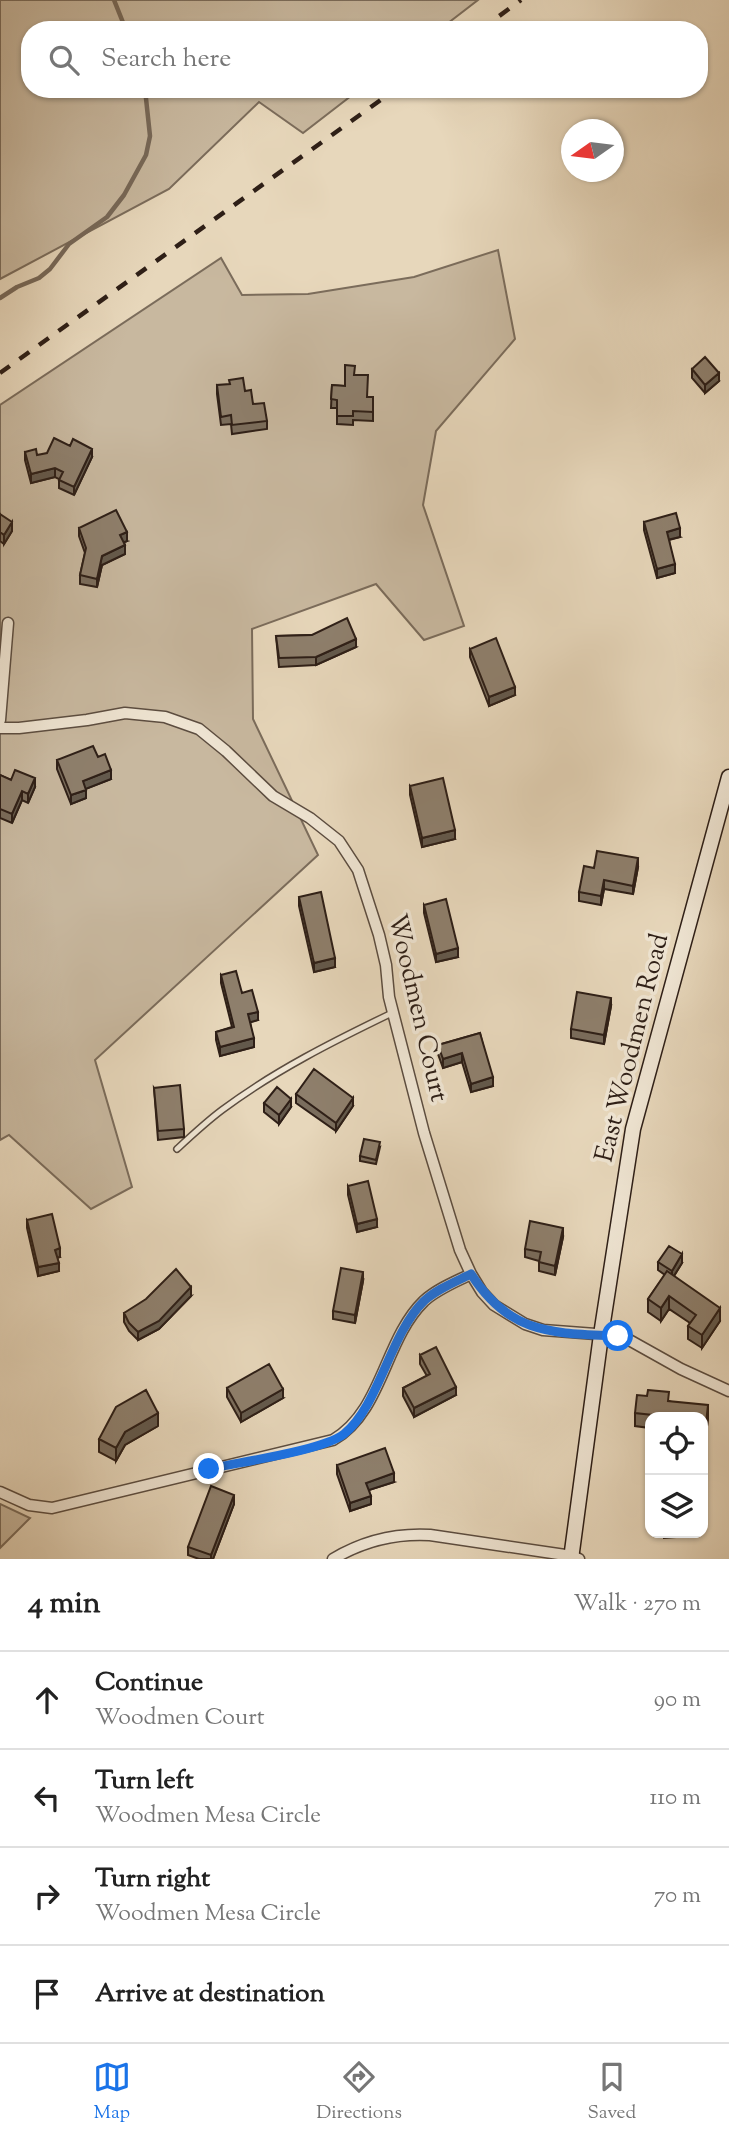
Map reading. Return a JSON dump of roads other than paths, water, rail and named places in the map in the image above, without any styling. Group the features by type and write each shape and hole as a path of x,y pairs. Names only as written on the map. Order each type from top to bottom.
{"main road":[{"name":"East Woodmen Road","path":"574,1558 601,1335 636,1116 729,777"}],"street":[{"path":"0,720 8,623"},
{"name":"Woodmen Court","path":"0,728 87,720 125,713 165,717 199,729 273,796 310,818 345,848 358,870 379,935 393,1013 424,1133 451,1225 471,1274 494,1305 525,1324 543,1331 622,1336 681,1369 729,1391"},
{"path":"0,1492 29,1505 52,1508 333,1440 353,1424 365,1408 406,1325 423,1302 471,1274"},
{"path":"333,1559 369,1542 408,1534 430,1535 574,1558"}],"lane":[{"path":"177,1149 223,1109 255,1088 315,1052 393,1013"}],"waterway":[{"path":"114,0 122,21"},
{"path":"0,298 39,278 50,269 69,244 107,217 124,195 146,155 150,136 146,98"}],"railway":[{"path":"492,21 521,0"},
{"path":"0,373 383,98"}]}
